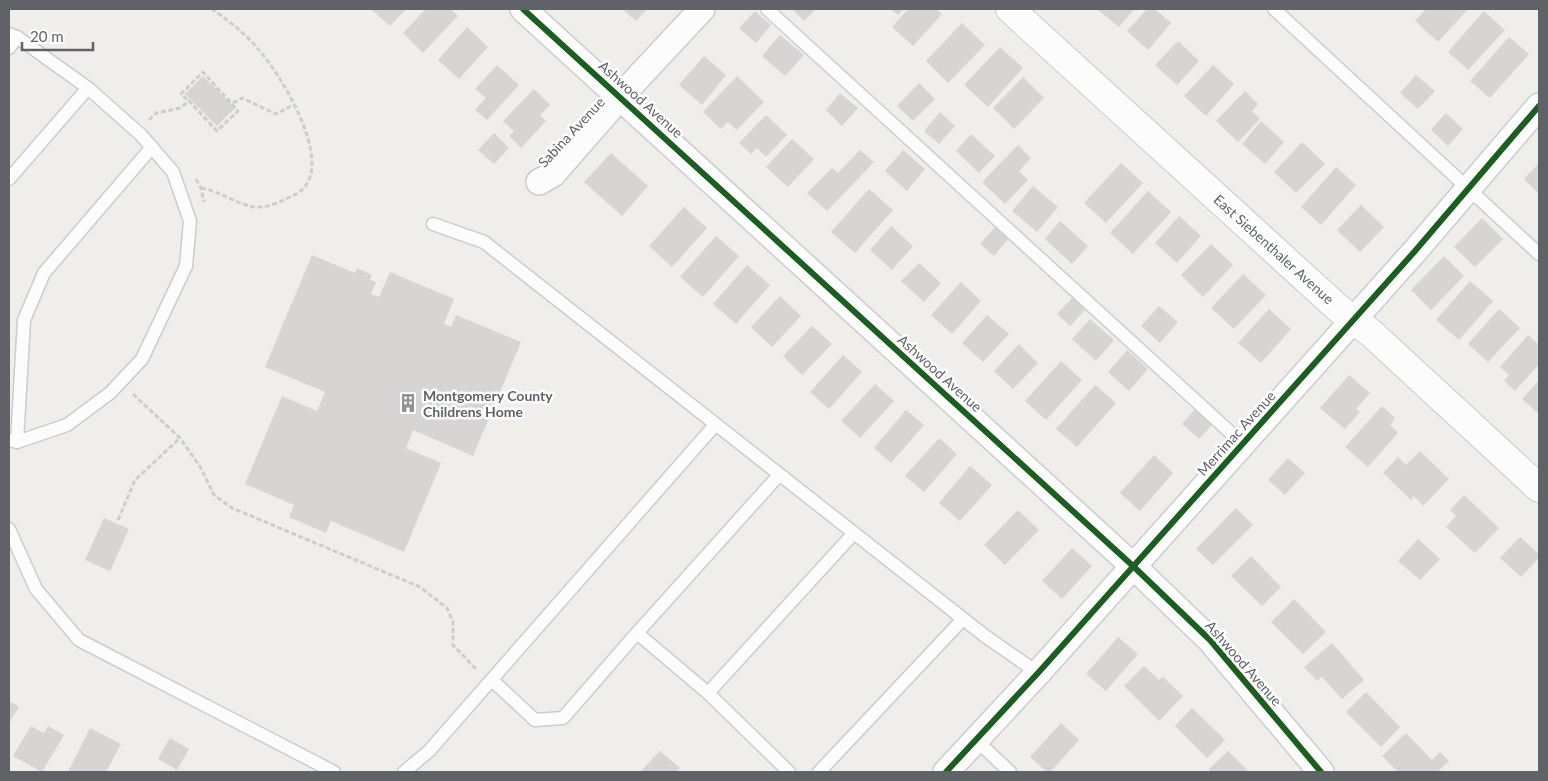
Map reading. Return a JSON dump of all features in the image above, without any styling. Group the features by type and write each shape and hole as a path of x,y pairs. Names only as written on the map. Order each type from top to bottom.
{"main road":[{"name":"East Siebenthaler Avenue","path":"1010,9 1339,309 1371,333 1539,488"}],"street":[{"name":"Ashwood Avenue","path":"523,9 1133,566 1210,640 1321,772"},
{"name":"Sabina Avenue","path":"538,182 553,174 620,97 702,9"},
{"name":"Merrimac Avenue","path":"946,772 1038,673 1354,320 1539,106"}],"lane":[{"path":"768,9 1243,444"},
{"path":"1274,9 1539,254"},
{"path":"9,48 13,35 88,88 141,135 152,147 173,172 190,221 186,266 142,359 110,393 67,426 13,441 24,320 44,273 152,147"},
{"path":"9,179 88,88"},
{"path":"433,224 484,242 963,619 1038,673"},
{"path":"404,772 429,751 715,425"},
{"path":"492,680 535,720 563,718 779,475"},
{"path":"9,529 36,589 79,640 334,772"},
{"path":"708,693 854,534"},
{"path":"819,772 963,619"},
{"path":"637,633 708,693 789,772"},
{"path":"976,740 1010,772"}],"path":[{"path":"201,188 213,190 256,208 280,202 300,192 311,176 313,157 306,132 275,70 258,48 237,27 212,9"},
{"path":"203,72 233,103 238,111 217,131 188,101 182,94 203,72"},
{"path":"233,103 242,98 276,114 293,105"},
{"path":"148,121 156,113 180,108 188,101"},
{"path":"143,115 154,126"},
{"path":"194,174 201,188 206,210"},
{"path":"126,400 138,387"},
{"path":"133,394 180,438 201,468 214,495 232,508 420,587 447,608 452,622 453,645 479,672"},
{"path":"118,520 135,480 180,438"}],"building":[{"path":"371,9 406,9 390,26"},
{"path":"426,9 450,9 458,16 423,53 403,33"},
{"path":"622,9 647,9 636,21"},
{"path":"794,9 816,9 804,21"},
{"path":"891,9 904,9 898,15"},
{"path":"908,9 936,9 942,14 913,46 892,27"},
{"path":"1097,9 1134,9 1119,27"},
{"path":"1147,9 1155,9 1171,23 1148,50 1127,31"},
{"path":"1426,9 1468,9 1438,42 1415,21"},
{"path":"755,11 771,25 756,43 739,28"},
{"path":"1484,11 1505,30 1468,70 1448,52"},
{"path":"962,23 985,45 948,83 926,61"},
{"path":"467,27 488,47 459,79 438,60"},
{"path":"780,35 804,55 785,76 762,56"},
{"path":"1509,37 1529,54 1490,98 1470,81"},
{"path":"1178,41 1199,61 1177,85 1155,65"},
{"path":"1000,47 1023,68 988,107 964,85"},
{"path":"704,56 726,75 702,105 679,85"},
{"path":"497,65 519,85 487,120 475,110 486,98 475,89"},
{"path":"1213,65 1234,84 1206,116 1184,96"},
{"path":"1416,75 1435,91 1418,109 1400,93"},
{"path":"203,76 235,108 217,126 185,94"},
{"path":"737,76 764,102 737,130 728,122 721,129 703,112"},
{"path":"1023,77 1044,98 1014,129 993,108"},
{"path":"919,83 935,99 913,121 897,106"},
{"path":"534,89 550,105 540,115 546,121 521,148 509,136 514,131 503,121"},
{"path":"1245,91 1258,104 1252,111 1260,119 1238,142 1216,121"},
{"path":"840,93 858,108 842,126 826,110"},
{"path":"940,112 955,126 939,144 924,131"},
{"path":"1446,113 1463,129 1448,146 1431,130"},
{"path":"766,115 787,135 766,157 757,148 751,154 739,143"},
{"path":"1261,121 1284,142 1265,164 1242,144"},
{"path":"494,133 509,148 494,164 478,150"},
{"path":"971,134 995,156 979,173 956,151"},
{"path":"792,139 814,159 788,187 766,167"},
{"path":"1302,142 1325,164 1296,193 1274,172"},
{"path":"1018,145 1031,158 1019,171 1028,180 1005,204 982,182"},
{"path":"860,150 874,162 827,211 807,193 832,168 838,173"},
{"path":"903,150 925,169 907,191 885,171"},
{"path":"611,153 648,186 622,216 584,182"},
{"path":"1121,163 1143,183 1106,223 1084,203"},
{"path":"1539,163 1539,194 1524,179"},
{"path":"1336,167 1356,185 1321,225 1301,207"},
{"path":"1033,186 1058,207 1037,232 1012,211"},
{"path":"869,189 893,210 855,253 831,232"},
{"path":"1148,191 1171,212 1133,254 1110,233"},
{"path":"1361,205 1384,227 1360,252 1337,230"},
{"path":"684,207 707,228 672,267 649,246"},
{"path":"1179,216 1201,236 1177,263 1155,243"},
{"path":"1482,218 1503,239 1475,267 1454,247"},
{"path":"1060,221 1088,246 1072,264 1045,239"},
{"path":"891,226 913,246 892,270 870,250"},
{"path":"995,227 1008,239 994,256 980,244"},
{"path":"716,236 739,256 703,297 680,277"},
{"path":"1211,244 1233,265 1203,297 1181,275"},
{"name":"Montgomery County Childrens Home","path":"312,255 355,273 357,268 372,275 370,280 376,282 371,294 379,297 390,272 454,299 444,324 451,327 456,315 521,342 473,456 413,430 406,448 441,463 404,552 331,521 326,533 289,517 294,505 245,484 282,396 317,411 325,392 265,367"},
{"path":"1444,256 1464,276 1431,310 1411,290"},
{"path":"919,263 941,283 924,302 901,281"},
{"path":"747,265 770,285 736,324 713,304"},
{"path":"1243,274 1266,295 1234,329 1211,308"},
{"path":"1470,281 1493,301 1459,340 1436,320"},
{"path":"961,282 981,301 952,334 931,315"},
{"path":"780,296 801,316 772,347 751,327"},
{"path":"1072,298 1085,310 1070,326 1057,314"},
{"path":"1159,306 1178,322 1160,343 1141,326"},
{"path":"1269,309 1291,329 1261,363 1238,343"},
{"path":"1499,309 1520,328 1488,362 1468,344"},
{"path":"987,315 1009,334 983,362 962,343"},
{"path":"1090,319 1114,340 1096,361 1072,339"},
{"path":"812,326 832,344 802,375 783,356"},
{"path":"1528,335 1539,345 1539,364 1515,391 1504,381 1509,375 1500,367"},
{"path":"1019,344 1038,363 1013,389 994,371"},
{"path":"1127,350 1148,369 1129,391 1108,372"},
{"path":"843,355 862,372 829,409 810,392"},
{"path":"1061,361 1082,380 1046,420 1025,401"},
{"path":"1349,375 1370,393 1356,409 1360,412 1345,429 1320,408"},
{"path":"1539,380 1539,414 1522,399"},
{"path":"875,384 894,401 860,438 841,421"},
{"path":"1095,385 1116,403 1077,447 1056,429"},
{"path":"1382,406 1395,418 1390,425 1398,433 1368,467 1345,447"},
{"path":"1196,408 1213,424 1199,439 1182,424"},
{"path":"906,410 924,425 891,463 874,448"},
{"path":"939,438 957,454 924,492 905,476"},
{"path":"1420,451 1449,479 1423,506 1414,496 1411,500 1383,473 1398,457 1406,465"},
{"path":"1154,455 1173,473 1140,511 1120,493"},
{"path":"1288,458 1305,473 1285,495 1268,480"},
{"path":"970,466 992,485 960,521 939,503"},
{"path":"1464,495 1499,528 1475,553 1446,527 1456,516 1450,510"},
{"path":"1236,508 1253,525 1213,565 1196,549"},
{"path":"1018,510 1039,530 1005,565 984,545"},
{"path":"104,518 129,529 110,571 85,560"},
{"path":"1520,537 1539,554 1539,558 1521,577 1500,558"},
{"path":"1418,539 1440,559 1420,580 1398,561"},
{"path":"1072,548 1092,566 1062,599 1042,581"},
{"path":"1251,556 1281,587 1262,606 1231,576"},
{"path":"1294,599 1326,632 1303,654 1271,622"},
{"path":"1118,637 1138,654 1106,691 1086,674"},
{"path":"1332,643 1364,680 1342,699 1322,677 1317,681 1304,667"},
{"path":"1144,666 1159,680 1163,677 1183,696 1159,721 1124,686"},
{"path":"1366,692 1400,727 1381,747 1346,712"},
{"path":"9,701 19,707 9,723"},
{"path":"1192,708 1225,740 1207,758 1175,726"},
{"path":"1061,723 1079,740 1050,772 1047,772 1030,757"},
{"path":"31,726 44,733 48,726 64,735 42,772 13,756"},
{"path":"90,728 121,744 106,772 68,772"},
{"path":"1406,733 1432,760 1440,752 1449,761 1437,772 1398,772 1382,756"},
{"path":"170,738 189,749 177,770 158,759"},
{"path":"660,751 680,768 676,772 640,772"},
{"path":"1228,751 1249,772 1211,772 1209,769"}],"cycle path":[{"path":"523,9 1133,566 1210,640 1321,772"},
{"path":"946,772 1038,673 1415,251 1539,106"}],"place":[{"name":"Montgomery County Childrens Home","path":"408,403"}]}
